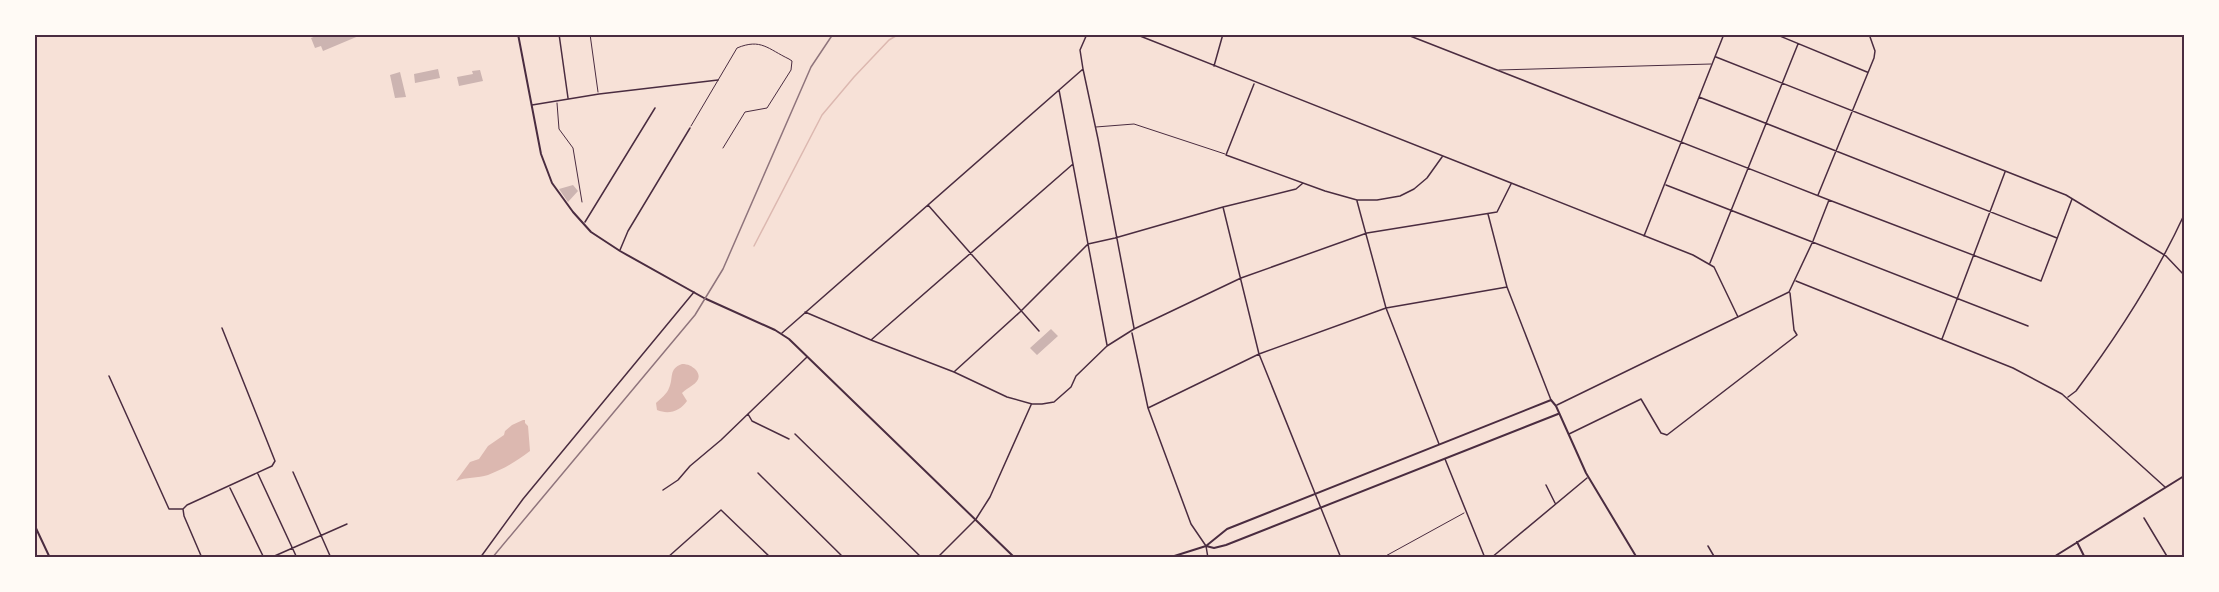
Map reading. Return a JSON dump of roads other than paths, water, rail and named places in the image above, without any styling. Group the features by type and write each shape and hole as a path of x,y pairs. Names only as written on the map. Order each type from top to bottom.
{"street":[{"path":"518,34 541,154 552,183 584,224 597,236 620,251 694,292 781,334 1015,558"},
{"path":"559,34 568,99"},
{"path":"1087,34 1080,50 1083,69 1134,329"},
{"path":"1135,34 1710,263 1738,317"},
{"path":"1214,67 1222,34"},
{"path":"1405,34 2041,281 2072,198"},
{"path":"1644,237 1724,34"},
{"path":"1775,34 1868,72"},
{"path":"1818,196 1875,51 1869,34"},
{"path":"1710,263 1798,44"},
{"path":"1716,57 2072,198 2166,256 2184,274"},
{"path":"781,334 1083,69"},
{"path":"531,106 599,94 718,80"},
{"path":"1254,83 1227,155 1356,200 1377,200 1400,196 1414,189 1427,178 1442,157"},
{"path":"1059,90 1107,346"},
{"path":"1699,97 2058,239"},
{"path":"584,224 655,108"},
{"path":"620,251 628,231 690,128"},
{"path":"871,340 1073,164"},
{"path":"1942,340 2005,171"},
{"path":"954,372 1020,312 1088,244 1296,189 1303,183"},
{"path":"805,312 954,372 1007,397 1032,404 1054,402 1071,387 1076,376 1107,346 1134,329 1241,278 1367,233 1497,212 1511,184"},
{"path":"1666,185 2028,326"},
{"path":"1356,200 1386,308 1439,444"},
{"path":"1556,406 1789,292 1796,281 1829,200"},
{"path":"928,205 1039,331"},
{"path":"1223,207 1259,354 1341,558"},
{"path":"1488,213 1507,287 1551,400 1556,406 1588,476 1637,558"},
{"path":"2067,398 2076,391 2121,330 2166,256 2184,215"},
{"path":"1796,281 2013,368 2067,398 2166,488"},
{"path":"1148,408 1259,354 1386,308 1507,287"},
{"path":"480,558 523,499 694,292"},
{"path":"1568,435 1641,399 1661,433 1667,435 1797,336 1794,330 1789,292"},
{"path":"109,376 169,509 183,509 187,505 272,466 275,461 222,328"},
{"path":"1131,331 1148,408 1191,524 1206,546 1208,558"},
{"path":"663,490 678,480 690,466 721,440 807,357"},
{"path":"1168,558 1206,546 1227,529 1551,400"},
{"path":"936,558 975,519 990,497 1032,404"},
{"path":"748,414 752,421 789,439"},
{"path":"1206,546 1220,547 1558,414"},
{"path":"795,434 922,558"},
{"path":"1445,459 1485,558"},
{"path":"293,472 331,558"},
{"path":"258,473 297,558"},
{"path":"758,473 844,558"},
{"path":"1491,558 1588,476"},
{"path":"2052,558 2184,476"},
{"path":"1546,485 1555,504"},
{"path":"230,486 264,558"},
{"path":"183,509 202,558"},
{"path":"667,558 721,510 771,558"},
{"path":"2144,518 2168,558"},
{"path":"34,524 50,558"},
{"path":"270,558 347,524"},
{"path":"2076,542 2085,558"},
{"path":"1708,546 1715,558"},
{"path":"2059,553 2062,558"}],"lane":[{"path":"590,34 599,94"},
{"path":"690,128 737,48 748,44 762,44 792,61 791,70 767,108 745,112 723,148"},
{"path":"1494,70 1712,64"},
{"path":"556,101 559,129 573,148 582,201"},
{"path":"1096,127 1134,124 1227,155"},
{"path":"1382,558 1467,511"}],"waterway":[{"path":"754,246 822,115 889,40 899,34"}],"railway":[{"path":"492,558 695,315 723,269 811,67 833,34"}]}
